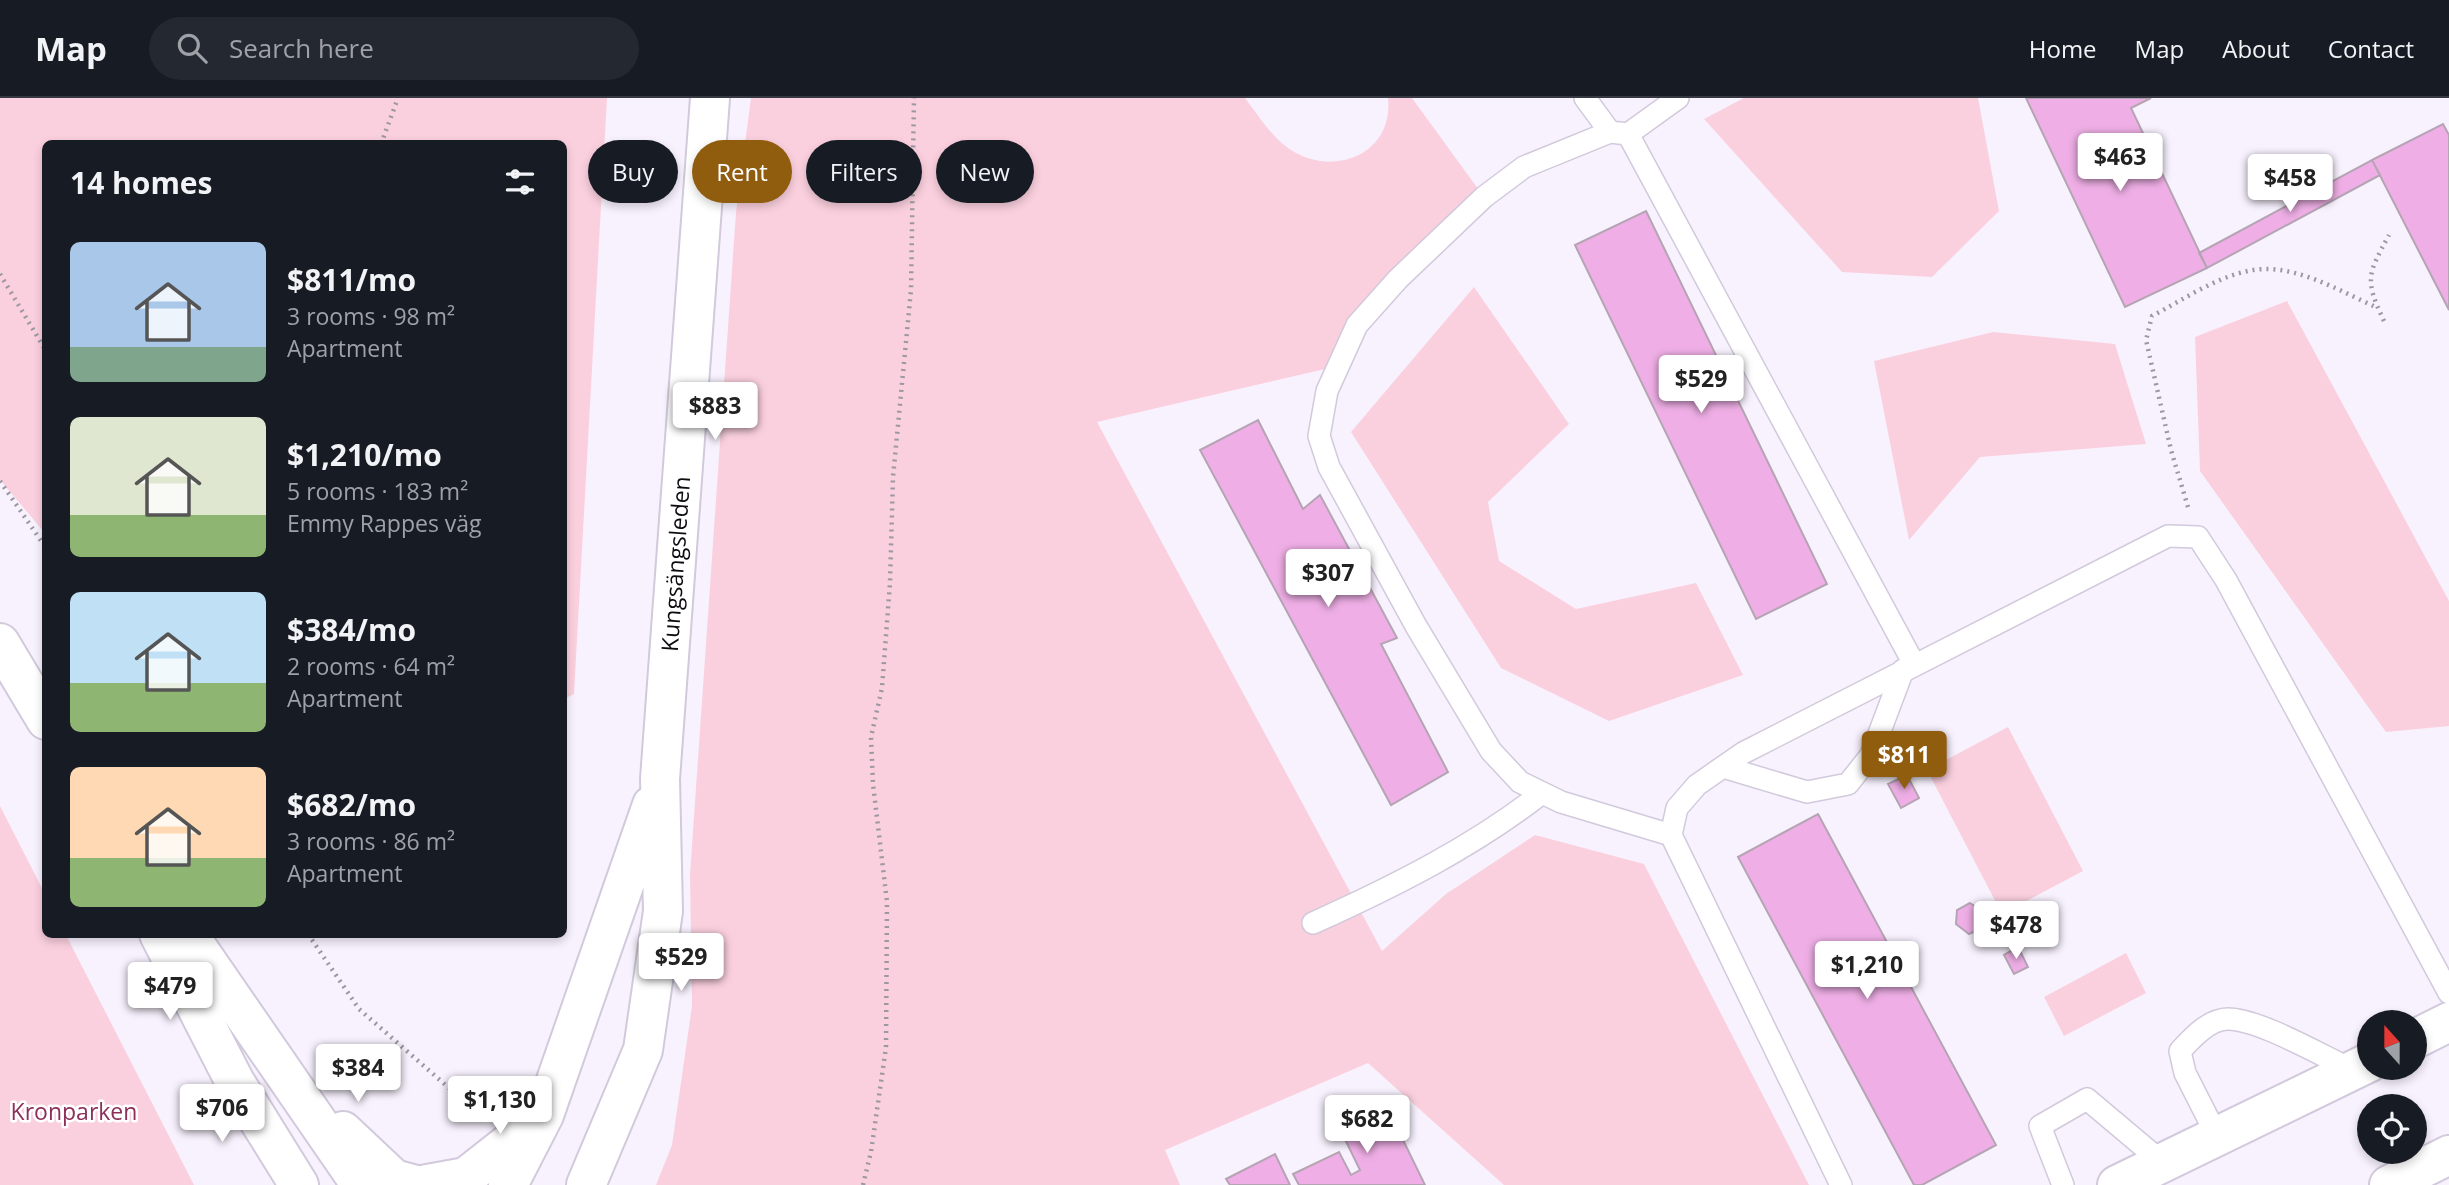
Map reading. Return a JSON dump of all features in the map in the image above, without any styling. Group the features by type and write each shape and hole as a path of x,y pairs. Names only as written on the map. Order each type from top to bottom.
{"main road":[{"name":"Kungsängsleden","path":"586,1185 643,1050 663,911 660,779 710,98"},
{"path":"0,643 42,713"},
{"name":"Kungsängsleden","path":"508,1185 544,1115 660,779"},
{"path":"161,938 234,1082 299,1185"},
{"path":"191,938 361,1185"},
{"path":"2427,1033 2449,1023"},
{"path":"277,1064 394,1179 416,1185"},
{"path":"2117,1185 2357,1068"},
{"path":"234,1082 266,1185"},
{"path":"422,1185 443,1184 466,1177 544,1115"},
{"path":"2389,1185 2449,1155"}],"lane":[{"path":"1585,98 1619,133 1909,667"},
{"path":"1671,835 1560,802 1520,782 1491,751 1416,626 1329,467 1319,436 1327,391 1357,325 1398,279 1484,197 1524,167 1619,133 1678,98"},
{"path":"1841,1185 1671,835 1676,808 1697,785 1743,753 2168,536 2197,537 2226,580 2449,993"},
{"path":"1723,767 1807,792 1848,784 1871,755 1909,667"},
{"path":"1313,923 1381,893 1484,835 1542,793"},
{"path":"2217,1136 2185,1073 2180,1051 2197,1031 2226,1018 2250,1023 2357,1064"},
{"path":"2063,1185 2040,1126 2087,1099 2163,1163"}],"path":[{"path":"382,140 398,98"},
{"path":"863,1185 871,1152 886,1047 887,902 873,784 871,737 882,688 890,583 893,477 911,290 914,98"},
{"path":"2384,321 2372,296 2370,270 2389,235"},
{"path":"2197,537 2171,450 2146,340 2151,316 2225,279 2265,269 2298,275 2378,308"},
{"path":"0,274 42,344"},
{"path":"0,481 42,542"},
{"path":"311,938 359,1009 485,1119"}],"green space":[{"path":"0,98 607,98 605,140 588,140 588,203 601,203 574,694 567,698 567,140 42,140 42,529 0,480"},
{"path":"751,98 1245,98 1288,148 1305,157 1341,161 1357,156 1371,147 1381,134 1387,118 1388,98 1412,98 1484,197 1398,279 1338,366 1097,422 1382,951 1446,894 1535,835 1644,864 1809,1185 1504,1185 1368,1063 1165,1150 1180,1185 656,1185 672,1145 692,1006 690,874 737,203 792,203 792,140 745,140"},
{"path":"1744,98 1978,98 1999,211 1932,277 1842,272 1704,119"},
{"path":"1474,287 1569,424 1488,502 1499,561 1576,609 1696,583 1743,675 1609,721 1501,668 1351,432"},
{"path":"2287,301 2449,601 2449,726 2386,732 2200,471 2195,337"},
{"path":"1993,332 2115,344 2146,444 1980,457 1909,540 1874,361"},
{"path":"2008,727 2083,871 2002,914 1927,770"},
{"name":"Kronparken","path":"0,806 42,888 42,938 68,938 194,1185 0,1185"},
{"path":"2126,953 2146,993 2064,1036 2044,997"}],"building":[{"path":"2026,98 2151,98 2131,108 2207,268 2125,307"},
{"path":"2443,124 2449,135 2449,310 2372,160"},
{"path":"2372,160 2380,175 2207,268 2199,253"},
{"path":"1646,211 1827,584 1756,619 1575,245"},
{"path":"1258,420 1303,509 1320,495 1397,638 1381,644 1448,772 1391,805 1200,450"},
{"path":"1907,775 1919,798 1901,808 1888,784"},
{"path":"1818,814 1996,1145 1922,1185 1914,1185 1738,857"},
{"path":"1970,903 1984,912 1984,927 1969,934 1956,924 1957,910"},
{"path":"2018,947 2028,967 2014,974 2004,955"},
{"path":"1384,1101 1425,1185 1299,1185 1293,1174 1339,1152 1351,1175 1360,1170 1337,1123"},
{"path":"1275,1154 1290,1185 1230,1185 1226,1179"}]}
